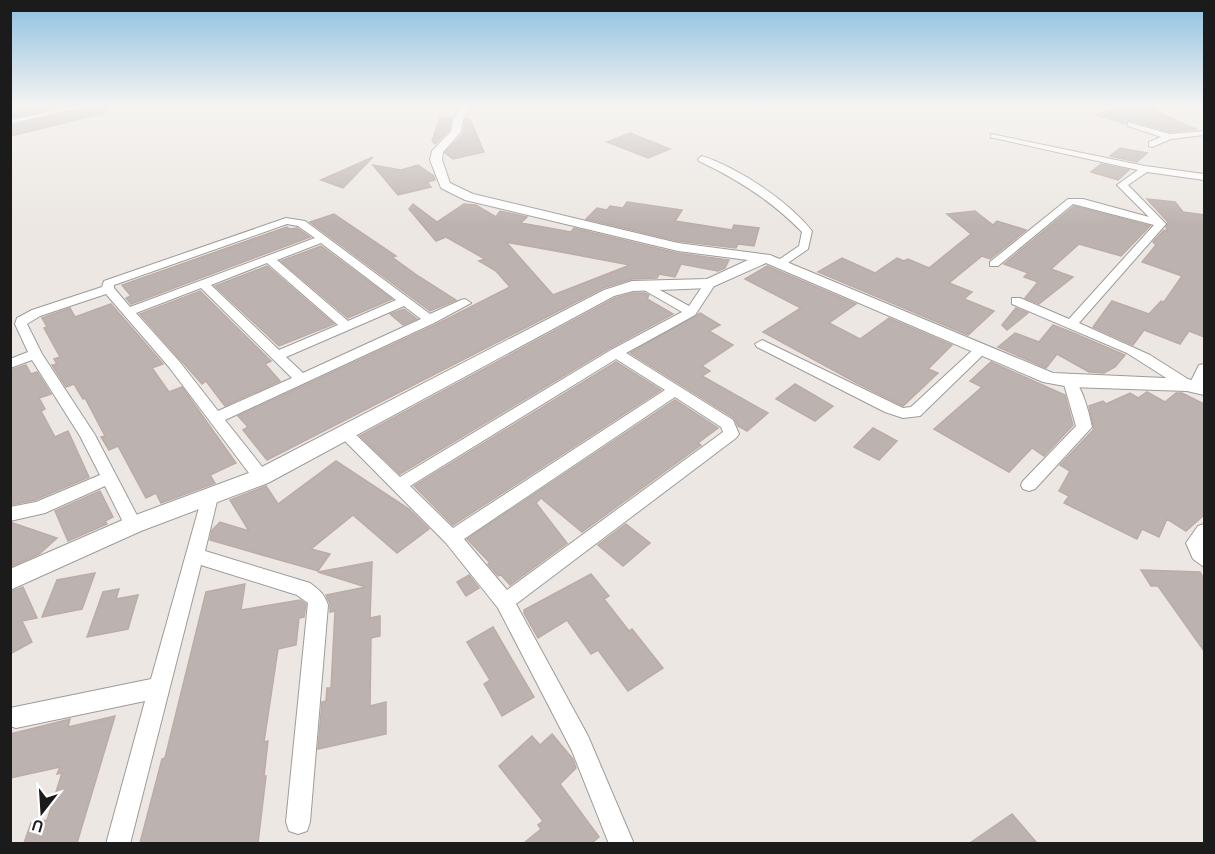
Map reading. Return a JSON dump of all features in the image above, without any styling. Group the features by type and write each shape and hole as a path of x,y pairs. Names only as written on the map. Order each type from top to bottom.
{"street":[{"path":"443,146 438,151 436,160 445,185 456,192 479,200 667,244 773,261 1038,374 1070,381 1196,386"},
{"path":"1039,146 1145,169 1204,177"},
{"path":"10,580 133,525 261,477 609,292 643,285 710,283 804,248 807,231 793,216 727,170 702,159"},
{"path":"1145,169 1122,185 1161,224"},
{"path":"994,264 1062,207 1073,201 1161,224"},
{"path":"261,477 174,364 108,289 108,283 286,220 297,221 430,320"},
{"path":"1071,324 1161,224"},
{"path":"127,312 323,239"},
{"path":"269,259 347,326"},
{"path":"202,283 301,379"},
{"path":"399,485 616,353 691,312 710,283"},
{"path":"643,285 691,312"},
{"path":"108,289 36,313 21,321 21,324 35,354 87,435 133,525"},
{"path":"277,356 405,301"},
{"path":"1016,301 1135,350 1196,386"},
{"path":"215,419 465,303"},
{"path":"762,344 890,409 910,413 915,412 981,350"},
{"path":"505,602 728,438 731,430 728,424 616,353"},
{"path":"10,364 35,354"},
{"path":"1196,386 1204,368"},
{"path":"1029,485 1084,427 1083,417 1070,381"},
{"path":"452,538 675,390"},
{"path":"345,433 452,538 484,573 505,602 580,744 622,843"},
{"path":"10,514 39,508 109,478"},
{"path":"118,843 210,496"},
{"path":"1204,531 1196,543 1199,555 1204,559"},
{"path":"194,555 303,589 316,598 318,604 298,822"},
{"path":"16,717 159,688"}],"building":[{"path":"452,146 481,146 484,152 453,159 445,153"},
{"path":"617,146 662,146 670,149 648,158"},
{"path":"1120,148 1147,153 1137,162 1110,156"},
{"path":"373,157 343,188 321,180"},
{"path":"1101,164 1129,170 1118,180 1091,172"},
{"path":"373,165 401,170 418,165 434,176 435,180 427,182 431,187 398,195"},
{"path":"1147,199 1175,202 1183,212 1204,215 1204,337 1189,331 1180,344 1144,330 1133,345 1093,327 1112,301 1149,314 1161,301 1164,302 1182,276 1142,262 1156,245 1153,242 1164,230 1168,231 1166,227 1168,222"},
{"path":"627,202 682,210 675,221 732,230 734,225 759,228 754,246 738,244 736,248 678,241 586,219 597,208 607,210 610,206 623,208"},
{"path":"413,204 437,222 464,204 476,205 496,217 500,211 527,217 521,223 571,232 574,228 677,253 729,260 725,268 718,271 681,264 675,277 659,274 657,278 632,279 603,288 267,460 243,430 248,427 238,416 435,325 510,287 496,271 479,261 485,259 446,237 436,241 409,209","holes":["506,242 630,265 553,295"]},
{"path":"1074,206 1150,226 1121,256 1079,244 1051,269 1073,277 1039,304 1025,298 1038,282 1024,277 1028,273 1004,264"},
{"path":"975,211 993,225 997,221 1026,230 990,259 982,256 949,283 972,292 964,299 994,311 968,335 818,272 842,258 875,273 897,258 904,261 908,259 929,268 971,234 947,214"},
{"path":"334,214 396,256 392,257 418,276 456,300 430,311 310,222"},
{"path":"287,227 297,228 310,237 131,304 126,298 131,296 122,285"},
{"path":"321,246 392,299 348,318 281,261"},
{"path":"267,266 334,324 279,346 215,286"},
{"path":"767,266 856,304 829,323 860,339 889,318 952,345 928,369 938,373 903,406 763,332 801,308 745,279"},
{"path":"200,291 271,361 265,364 280,381 225,406 206,381 202,384 140,314"},
{"path":"633,293 649,295 647,299 673,314 610,348 400,474 360,436 615,298"},
{"path":"111,304 163,364 152,368 169,392 182,387 236,463 210,475 215,483 161,503 156,493 146,498 118,446 109,450 101,437 105,436 85,398 83,399 74,384 66,387 52,365 57,364 54,359 60,357 44,328 47,327 42,318 70,308 75,317"},
{"path":"1016,308 1028,313 1007,330 1002,325"},
{"path":"404,309 417,319 403,325 390,314"},
{"path":"700,313 720,325 709,331 733,345 702,366 710,371 702,376 768,413 747,431 738,426 734,418 630,353"},
{"path":"1053,325 1125,355 1115,367 1104,373 1089,372 1057,354 1046,368 998,347 1015,333 1039,342"},
{"path":"616,362 661,390 453,525 414,486"},
{"path":"991,362 1065,395 1073,425 1044,456 1032,448 1009,472 934,429 982,387 970,381"},
{"path":"26,365 31,374 37,372 51,394 39,398 45,409 41,411 55,437 68,431 89,477 35,500 10,505 10,370"},
{"path":"795,384 833,406 815,421 776,399"},
{"path":"1147,392 1165,402 1176,393 1182,393 1204,404 1204,515 1186,531 1167,519 1159,537 1142,529 1137,539 1064,503 1069,496 1059,491 1070,471 1060,465 1094,429 1089,406 1103,401 1106,404 1130,393 1138,398"},
{"path":"675,400 718,428 698,443 701,445 582,532 541,498 536,503 567,543 510,585 501,575 498,576 488,564 490,563 467,539"},
{"path":"873,428 897,441 879,460 854,447"},
{"path":"336,461 409,509 429,529 397,553 353,515 311,549 330,554 318,571 210,540 212,530 220,522 249,531 230,500 266,486 278,504"},
{"path":"100,491 113,517 105,521 107,524 68,541 55,511"},
{"path":"10,523 57,538 39,554 12,566"},
{"path":"626,524 650,543 623,566 598,545"},
{"path":"372,562 370,618 380,616 380,636 371,638 370,706 386,702 386,734 318,749 322,702 326,701 327,688 331,688 335,611 330,612 330,604 326,595 366,587 318,572"},
{"path":"1141,570 1200,572 1204,579 1204,651 1158,586 1151,586"},
{"path":"95,573 82,609 42,617 57,580"},
{"path":"591,574 609,596 604,599 663,668 628,691 598,650 591,654 567,620 538,638 524,613 524,610"},
{"path":"469,575 479,588 466,596 457,582"},
{"path":"245,584 241,610 300,600 306,604 304,617 299,618 296,645 278,649 264,742 268,741 258,843 140,843 162,759 165,758 206,592"},
{"path":"23,587 37,618 22,621 32,642 10,654 10,592"},
{"path":"119,589 116,599 138,595 128,629 87,637 103,592"},
{"path":"493,627 534,697 502,716 484,684 490,680 467,642"},
{"path":"115,716 77,843 24,843 31,823 47,820 62,773 57,774 60,767 10,778 10,734 70,719 68,727"},
{"path":"552,734 573,759 576,768 560,784 599,837 592,843 524,843 541,829 538,825 543,821 499,766 532,736 540,745"},
{"path":"1012,814 1037,843 970,843"}]}
